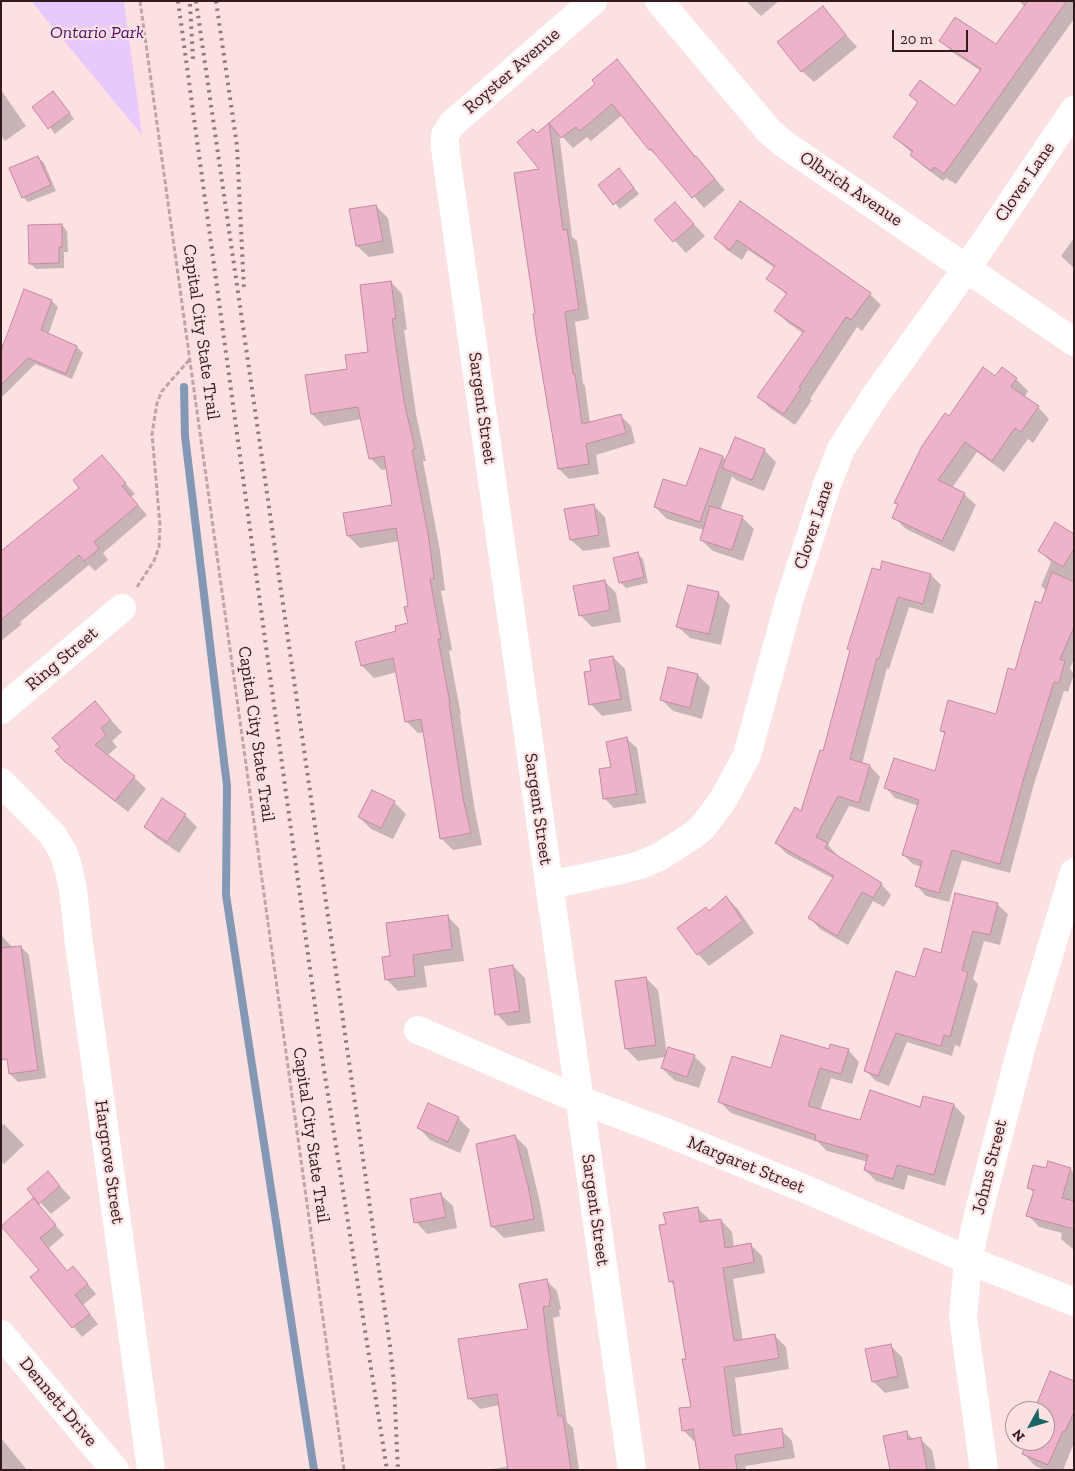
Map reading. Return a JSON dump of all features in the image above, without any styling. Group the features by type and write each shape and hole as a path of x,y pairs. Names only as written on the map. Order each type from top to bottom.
{"street":[{"name":"Royster Avenue","path":"445,148 445,135 452,124 593,1"},
{"name":"Olbrich Avenue","path":"659,1 777,138 1074,342"},
{"name":"Clover Lane","path":"549,885 621,870 659,857 702,828 723,800 747,754 790,598 827,485 841,449 875,396 967,268 1074,110"},
{"name":"Sargent Street","path":"445,148 632,1470"},
{"name":"Ring Street","path":"1,710 122,608"},
{"name":"Hargrove Street","path":"1,782 52,834 64,855 73,889 151,1470"},
{"name":"Johns Street","path":"984,1470 963,1316 964,1287 968,1260 1024,1038 1074,872"},
{"name":"Margaret Street","path":"418,1030 580,1100 663,1131 803,1188 968,1260 1074,1302"},
{"name":"Dennett Drive","path":"1,1334 115,1470"}],"path":[{"name":"Capital City State Trail","path":"140,1 344,1470"},
{"path":"122,608 154,561 159,547 160,525 152,434 157,403 162,391 191,358"}],"green space":[{"name":"Ontario Park","path":"31,1 124,1 142,135"}],"building":[{"path":"1028,1 1067,1 944,174 934,167 931,171 910,155 913,151 893,137 918,102 909,95 920,80 955,106 981,69 939,41 955,17 996,44"},
{"path":"823,6 846,35 801,72 777,42"},
{"path":"617,59 695,157 715,179 692,198 651,149 649,150 612,104 580,131 576,127 561,138 549,123 595,84 592,80"},
{"path":"53,91 70,113 48,129 32,107"},
{"path":"549,123 563,230 567,229 579,309 565,312 582,424 621,414 626,433 586,444 589,464 558,469 536,336 533,314 535,314 514,173 539,169 517,142 533,129 537,133"},
{"path":"38,156 51,185 22,198 9,168"},
{"path":"619,168 634,188 613,205 598,185"},
{"path":"740,201 871,293 851,320 846,317 799,387 801,388 784,414 757,397 804,331 774,311 787,293 766,279 775,266 737,240 730,250 714,238"},
{"path":"675,202 694,224 673,242 654,220"},
{"path":"376,205 383,241 356,246 349,209"},
{"path":"62,224 62,247 59,247 59,263 29,264 28,225"},
{"path":"391,281 396,318 392,319 404,401 415,449 412,450 429,539 434,579 430,579 441,639 438,639 450,703 463,798 471,833 440,839 421,719 405,722 393,658 361,666 355,642 396,631 395,626 408,623 404,607 408,606 396,528 347,536 343,513 392,505 384,456 369,459 358,407 311,414 305,375 347,369 345,355 368,352 360,285"},
{"path":"24,289 52,300 41,330 77,346 66,374 28,358 1,385 1,351"},
{"path":"983,367 995,376 1002,367 1017,378 1011,387 1039,406 1021,432 1015,428 992,461 965,442 938,480 965,493 942,541 892,518 898,504 894,503 922,446 945,413 949,416"},
{"path":"735,437 765,449 752,480 722,468"},
{"path":"700,448 723,456 700,522 654,507 663,479 686,486"},
{"path":"102,455 126,483 122,486 138,505 94,542 99,549 84,561 79,555 1,620 1,551 79,488 73,480"},
{"path":"594,504 599,535 570,540 564,509"},
{"path":"710,506 743,516 732,550 700,540"},
{"path":"1055,522 1074,534 1074,549 1063,567 1038,551"},
{"path":"638,552 644,577 619,583 613,558"},
{"path":"882,561 931,574 923,604 898,597 879,659 877,658 850,759 870,765 859,803 838,796 816,837 828,843 825,848 882,883 873,898 862,892 837,936 808,918 834,876 775,843 795,807 801,811 820,750 823,751 850,650 847,649 872,568 880,570"},
{"path":"1052,572 1074,582 1074,627 1060,659 1065,661 1059,683 1054,682 1025,774 1000,864 952,850 939,893 915,886 922,861 902,855 919,800 884,788 894,758 935,771 945,732 940,731 948,700 996,714 1008,668 1015,670 1035,601 1041,603"},
{"path":"605,580 610,610 579,616 573,586"},
{"path":"688,585 719,592 709,634 676,627"},
{"path":"613,656 621,699 589,705 584,672 591,671 589,660"},
{"path":"668,667 698,674 690,708 660,700"},
{"path":"95,701 111,720 101,728 106,735 95,745 135,776 115,801 64,761 55,751 60,747 52,738"},
{"path":"627,737 637,794 603,799 599,769 611,767 606,742"},
{"path":"372,790 395,801 381,828 358,817"},
{"path":"162,798 186,814 167,842 144,827"},
{"path":"955,893 998,903 990,935 973,931 962,970 968,972 950,1037 944,1035 941,1046 896,1033 878,1076 864,1071 896,971 915,977 924,948 941,953"},
{"path":"726,896 743,921 697,955 677,928 706,907 709,911"},
{"path":"448,915 452,949 413,955 415,976 385,980 382,957 390,956 386,923"},
{"path":"21,946 38,1070 9,1074 7,1059 1,1060 1,948"},
{"path":"513,965 520,1011 495,1015 489,969"},
{"path":"646,977 656,1045 625,1049 615,981"},
{"path":"781,1035 829,1049 830,1044 849,1049 841,1074 820,1068 808,1106 860,1120 870,1090 920,1107 923,1096 954,1104 934,1175 897,1165 893,1179 864,1170 868,1155 815,1140 816,1135 718,1102 732,1056 771,1068"},
{"path":"668,1047 695,1055 687,1077 661,1068"},
{"path":"428,1103 459,1117 448,1142 417,1128"},
{"path":"515,1135 529,1190 534,1219 491,1227 476,1144"},
{"path":"1048,1161 1071,1168 1062,1198 1074,1201 1074,1229 1026,1216 1034,1190 1027,1188 1033,1165 1046,1168"},
{"path":"48,1171 60,1186 39,1204 27,1189"},
{"path":"441,1193 446,1217 414,1223 410,1199"},
{"path":"33,1198 56,1225 40,1238 67,1271 73,1266 88,1284 75,1295 90,1314 72,1328 30,1277 39,1270 1,1226"},
{"path":"698,1207 700,1222 721,1219 725,1248 751,1243 754,1262 723,1268 734,1341 775,1334 779,1358 724,1367 733,1436 782,1428 784,1447 735,1455 737,1470 700,1470 693,1429 682,1431 679,1408 691,1407 682,1359 686,1359 673,1281 669,1282 659,1225 666,1224 663,1213"},
{"path":"547,1279 551,1299 549,1300 550,1306 543,1307 549,1357 558,1416 563,1416 571,1470 508,1470 497,1394 468,1399 458,1339 528,1329 519,1284"},
{"path":"891,1344 898,1376 872,1382 865,1349"},
{"path":"1050,1371 1074,1381 1074,1412 1055,1449 1055,1401 1038,1401"},
{"path":"907,1431 908,1440 921,1437 927,1470 890,1470 883,1436"},
{"path":"1023,1451 1054,1451 1048,1465 1022,1454"}],"waterway":[{"path":"184,387 185,436 227,786 226,895 314,1470"}],"railway":[{"path":"178,1 322,1057 387,1470"},
{"path":"196,1 390,1346 394,1384 398,1470"},
{"path":"216,1 237,146 244,290"},
{"path":"190,4 193,59"}]}
